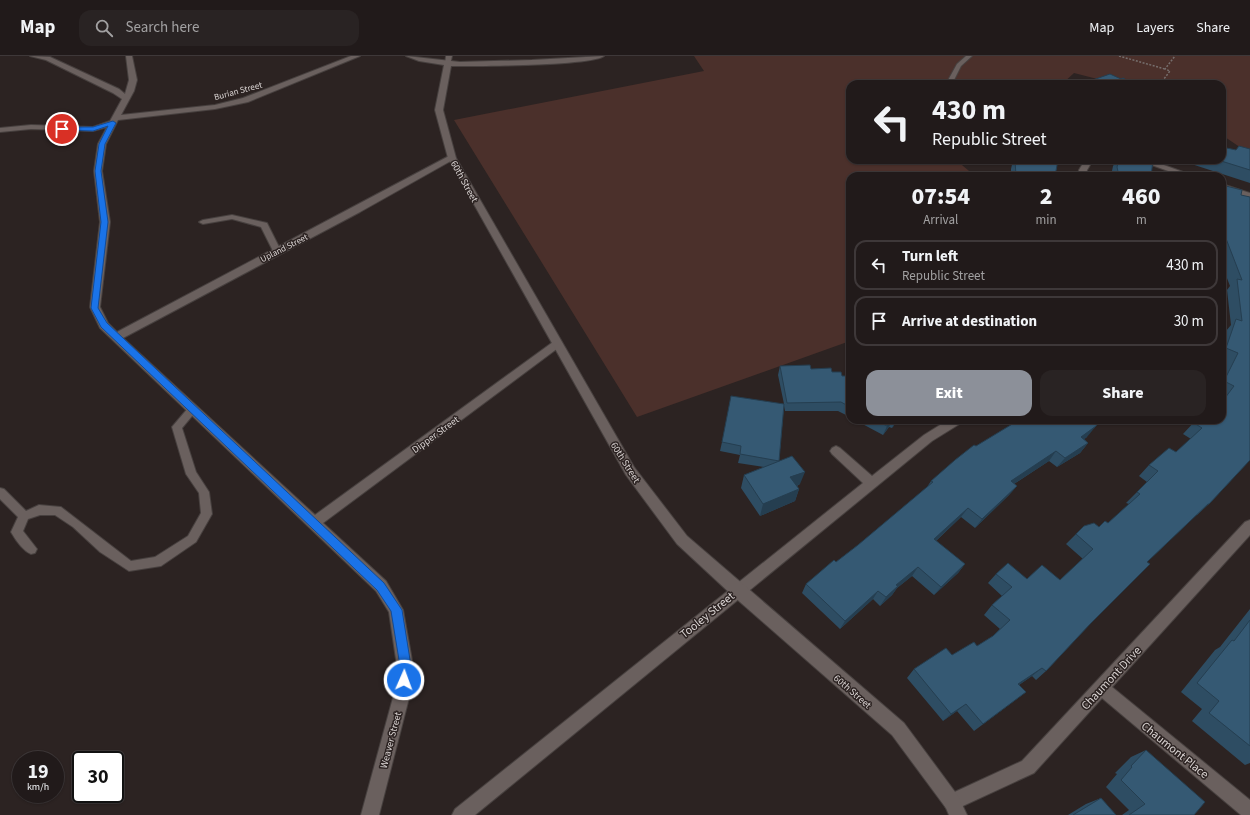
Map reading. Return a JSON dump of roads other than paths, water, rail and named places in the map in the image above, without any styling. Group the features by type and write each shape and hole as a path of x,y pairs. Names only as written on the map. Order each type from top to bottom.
{"street":[{"path":"32,56 48,58 116,92 126,99"},
{"name":"Weaver Street","path":"130,56 132,80 126,99 102,144 98,171 105,222 94,308 104,325 116,337 381,586 396,610 405,666 403,687 370,815"},
{"name":"Burian Street","path":"0,130 31,127 93,129 115,120 215,107 245,100 357,56"},
{"path":"409,56 424,61 449,60 548,62 601,56"},
{"name":"60th Street","path":"449,60 439,110 452,158 630,471 682,540 737,590 898,729 955,808"},
{"name":"Upland Street","path":"116,337 277,251 358,210 452,158"},
{"path":"1154,164 1178,172"},
{"path":"1226,188 1250,196"},
{"name":"Dipper Street","path":"314,523 557,345"},
{"name":"Tooley Street","path":"461,815 872,482 928,438 951,424"},
{"path":"836,451 872,482"},
{"name":"Chaumont Drive","path":"955,808 1028,767 1250,526"},
{"name":"Chaumont Place","path":"1101,688 1250,811"}],"lane":[{"path":"951,80 959,65 969,56"},
{"path":"203,222 232,217 264,225 277,251"},
{"path":"30,549 16,532 24,516 38,510 57,510 77,524 104,548 128,566 158,562 192,539 207,514 204,492 191,474 177,427 192,410"},
{"path":"0,492 15,510 24,516"}]}
